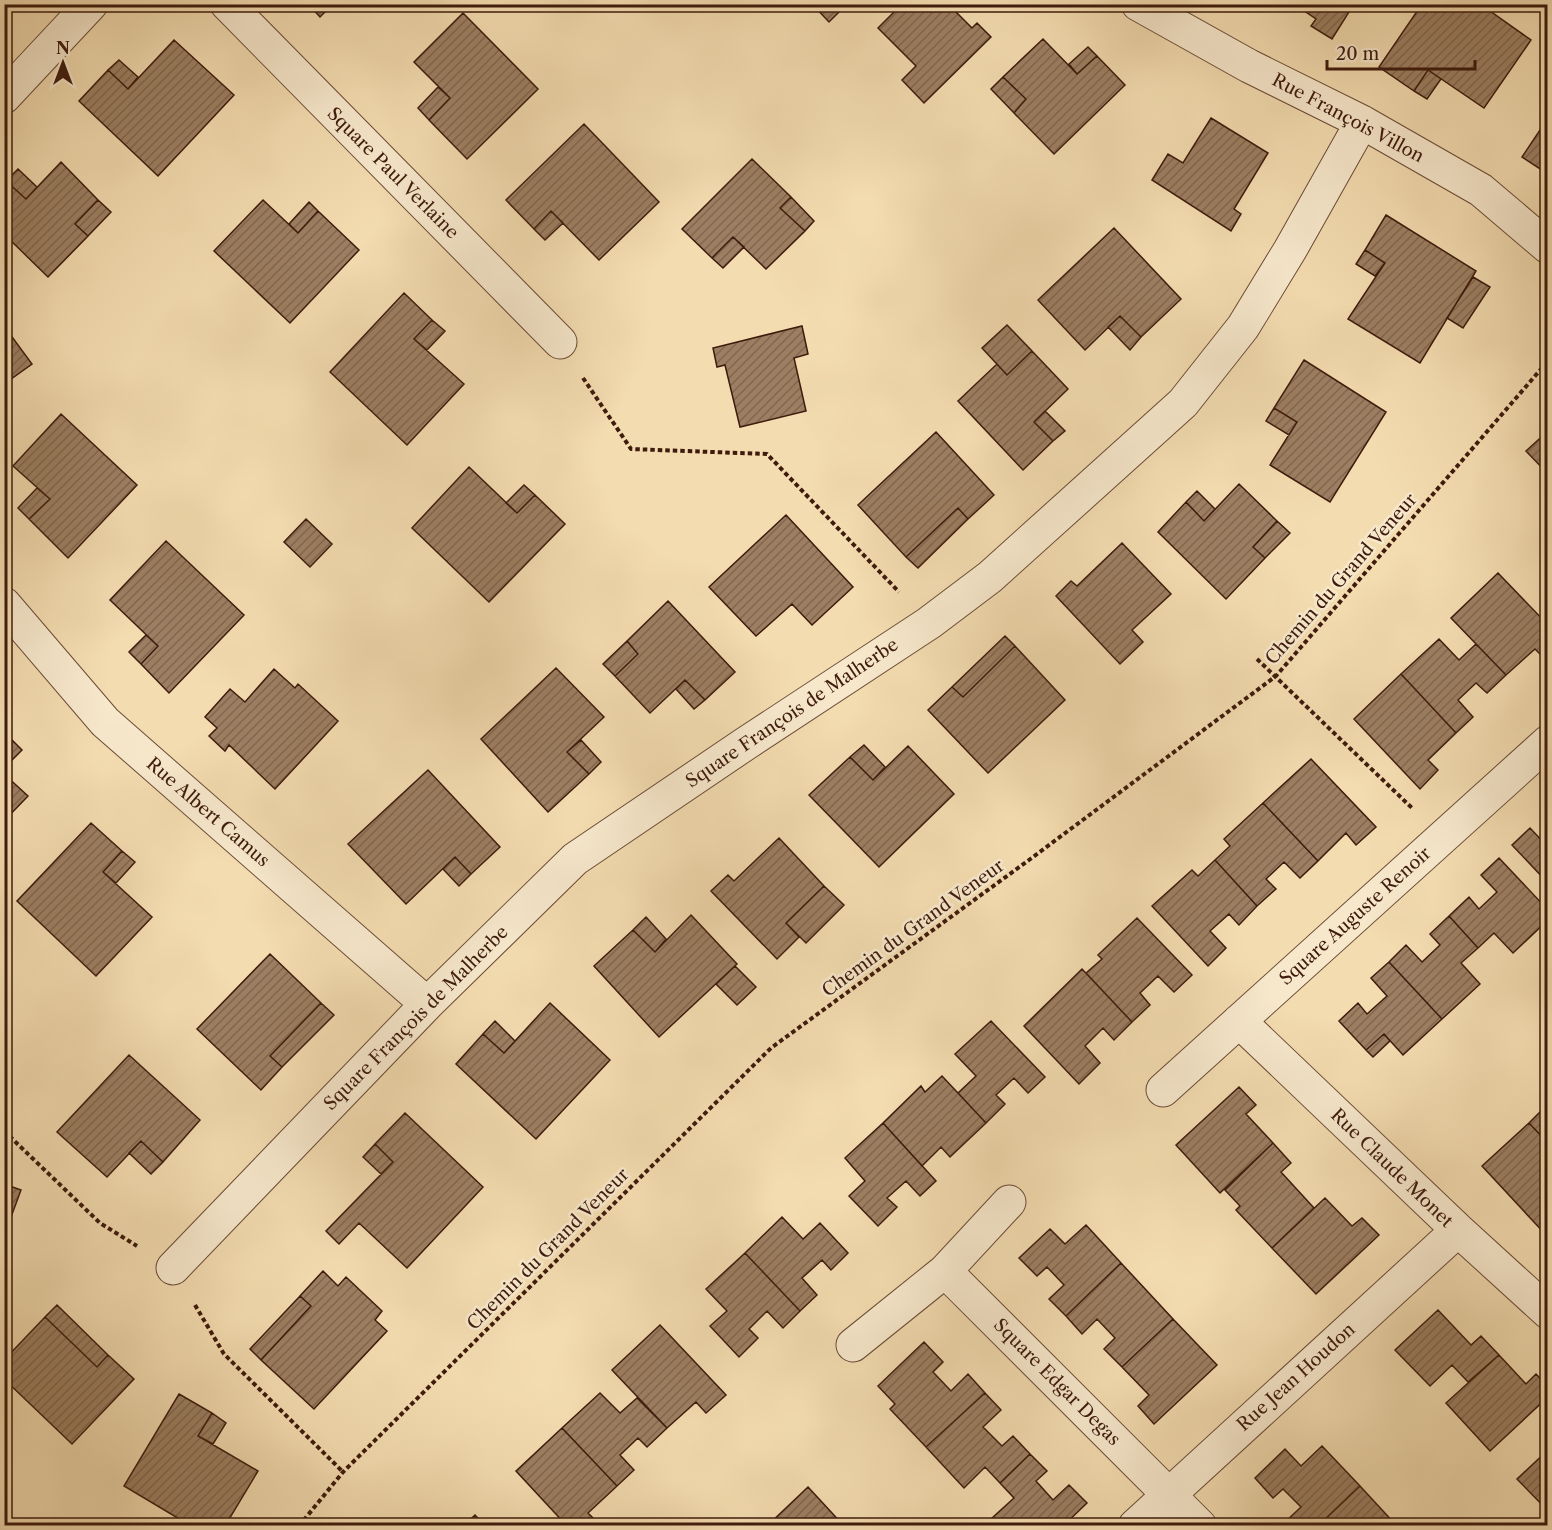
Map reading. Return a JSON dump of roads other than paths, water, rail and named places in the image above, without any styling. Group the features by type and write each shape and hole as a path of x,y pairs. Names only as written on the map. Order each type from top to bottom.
{"street":[{"path":"4,97 91,4"},
{"name":"Square Paul Verlaine","path":"227,4 560,342"},
{"name":"Rue François Villon","path":"1138,4 1249,66 1362,122 1481,190 1548,247"},
{"name":"Square François de Malherbe","path":"173,1268 427,1004 575,859 929,623 990,577 1183,403 1243,327 1290,250 1362,122"},
{"name":"Rue Albert Camus","path":"4,604 105,722 427,1004"},
{"name":"Square Auguste Renoir","path":"1163,1090 1548,742"},
{"name":"Rue Claude Monet","path":"1239,1022 1548,1312"},
{"path":"853,1345 945,1271 1009,1202"},
{"name":"Rue Jean Houdon","path":"1135,1526 1458,1230"},
{"name":"Square Edgar Degas","path":"945,1271 1200,1526"}]}
